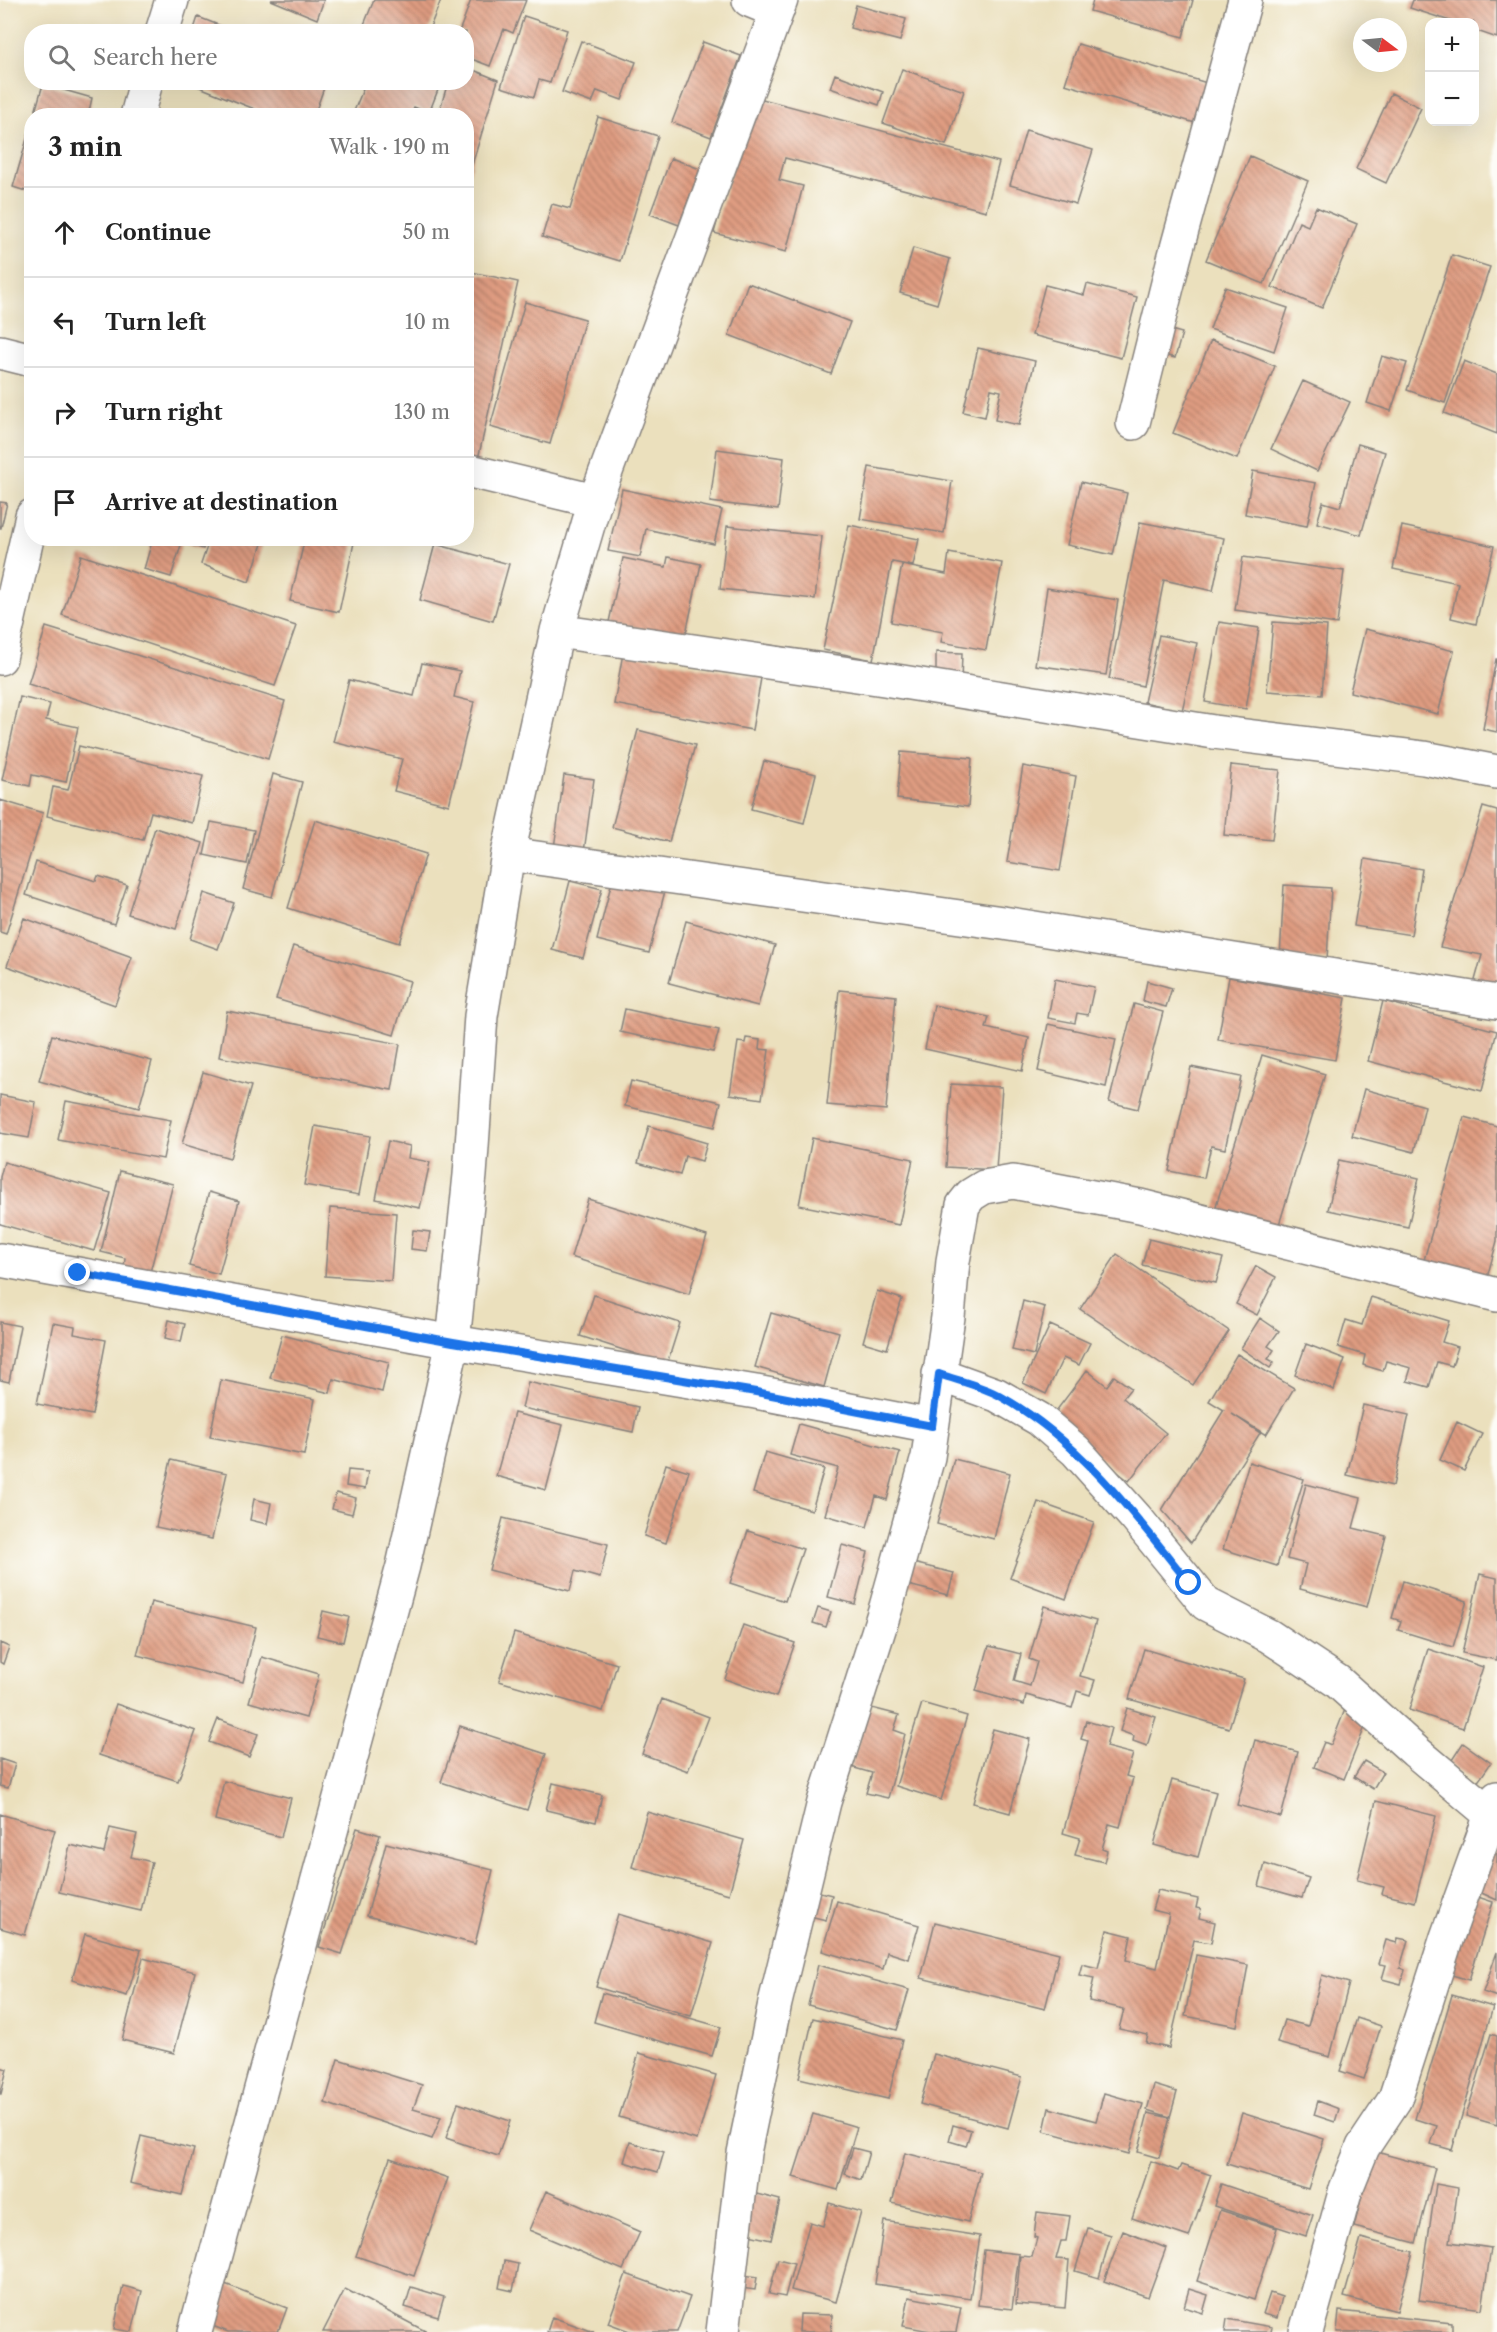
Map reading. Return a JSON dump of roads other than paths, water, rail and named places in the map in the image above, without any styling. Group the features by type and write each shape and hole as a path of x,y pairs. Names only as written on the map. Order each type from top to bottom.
{"street":[{"path":"164,24 172,0"},
{"path":"1133,423 1174,259 1245,0"},
{"path":"195,2332 403,1566 453,1342 470,1175 481,1016 508,854 557,631 595,501 768,4"},
{"path":"139,108 144,90"},
{"path":"0,352 24,358"},
{"path":"474,472 595,501"},
{"path":"0,658 6,598 24,541"},
{"path":"557,631 884,679 1214,732 1424,758 1497,772"},
{"path":"508,854 1004,923 1497,1002"},
{"path":"723,2332 744,2153 775,2003 824,1802 910,1524 928,1457 953,1261 963,1205 971,1195 984,1187 1013,1182 1140,1206 1497,1295"},
{"path":"0,1260 453,1342 756,1392 932,1426"},
{"path":"939,1374 997,1395 1039,1419 1076,1451 1137,1518 1206,1604 1278,1642 1337,1681 1495,1811 1447,1937 1395,2099 1363,2147 1346,2189 1306,2332"}]}
